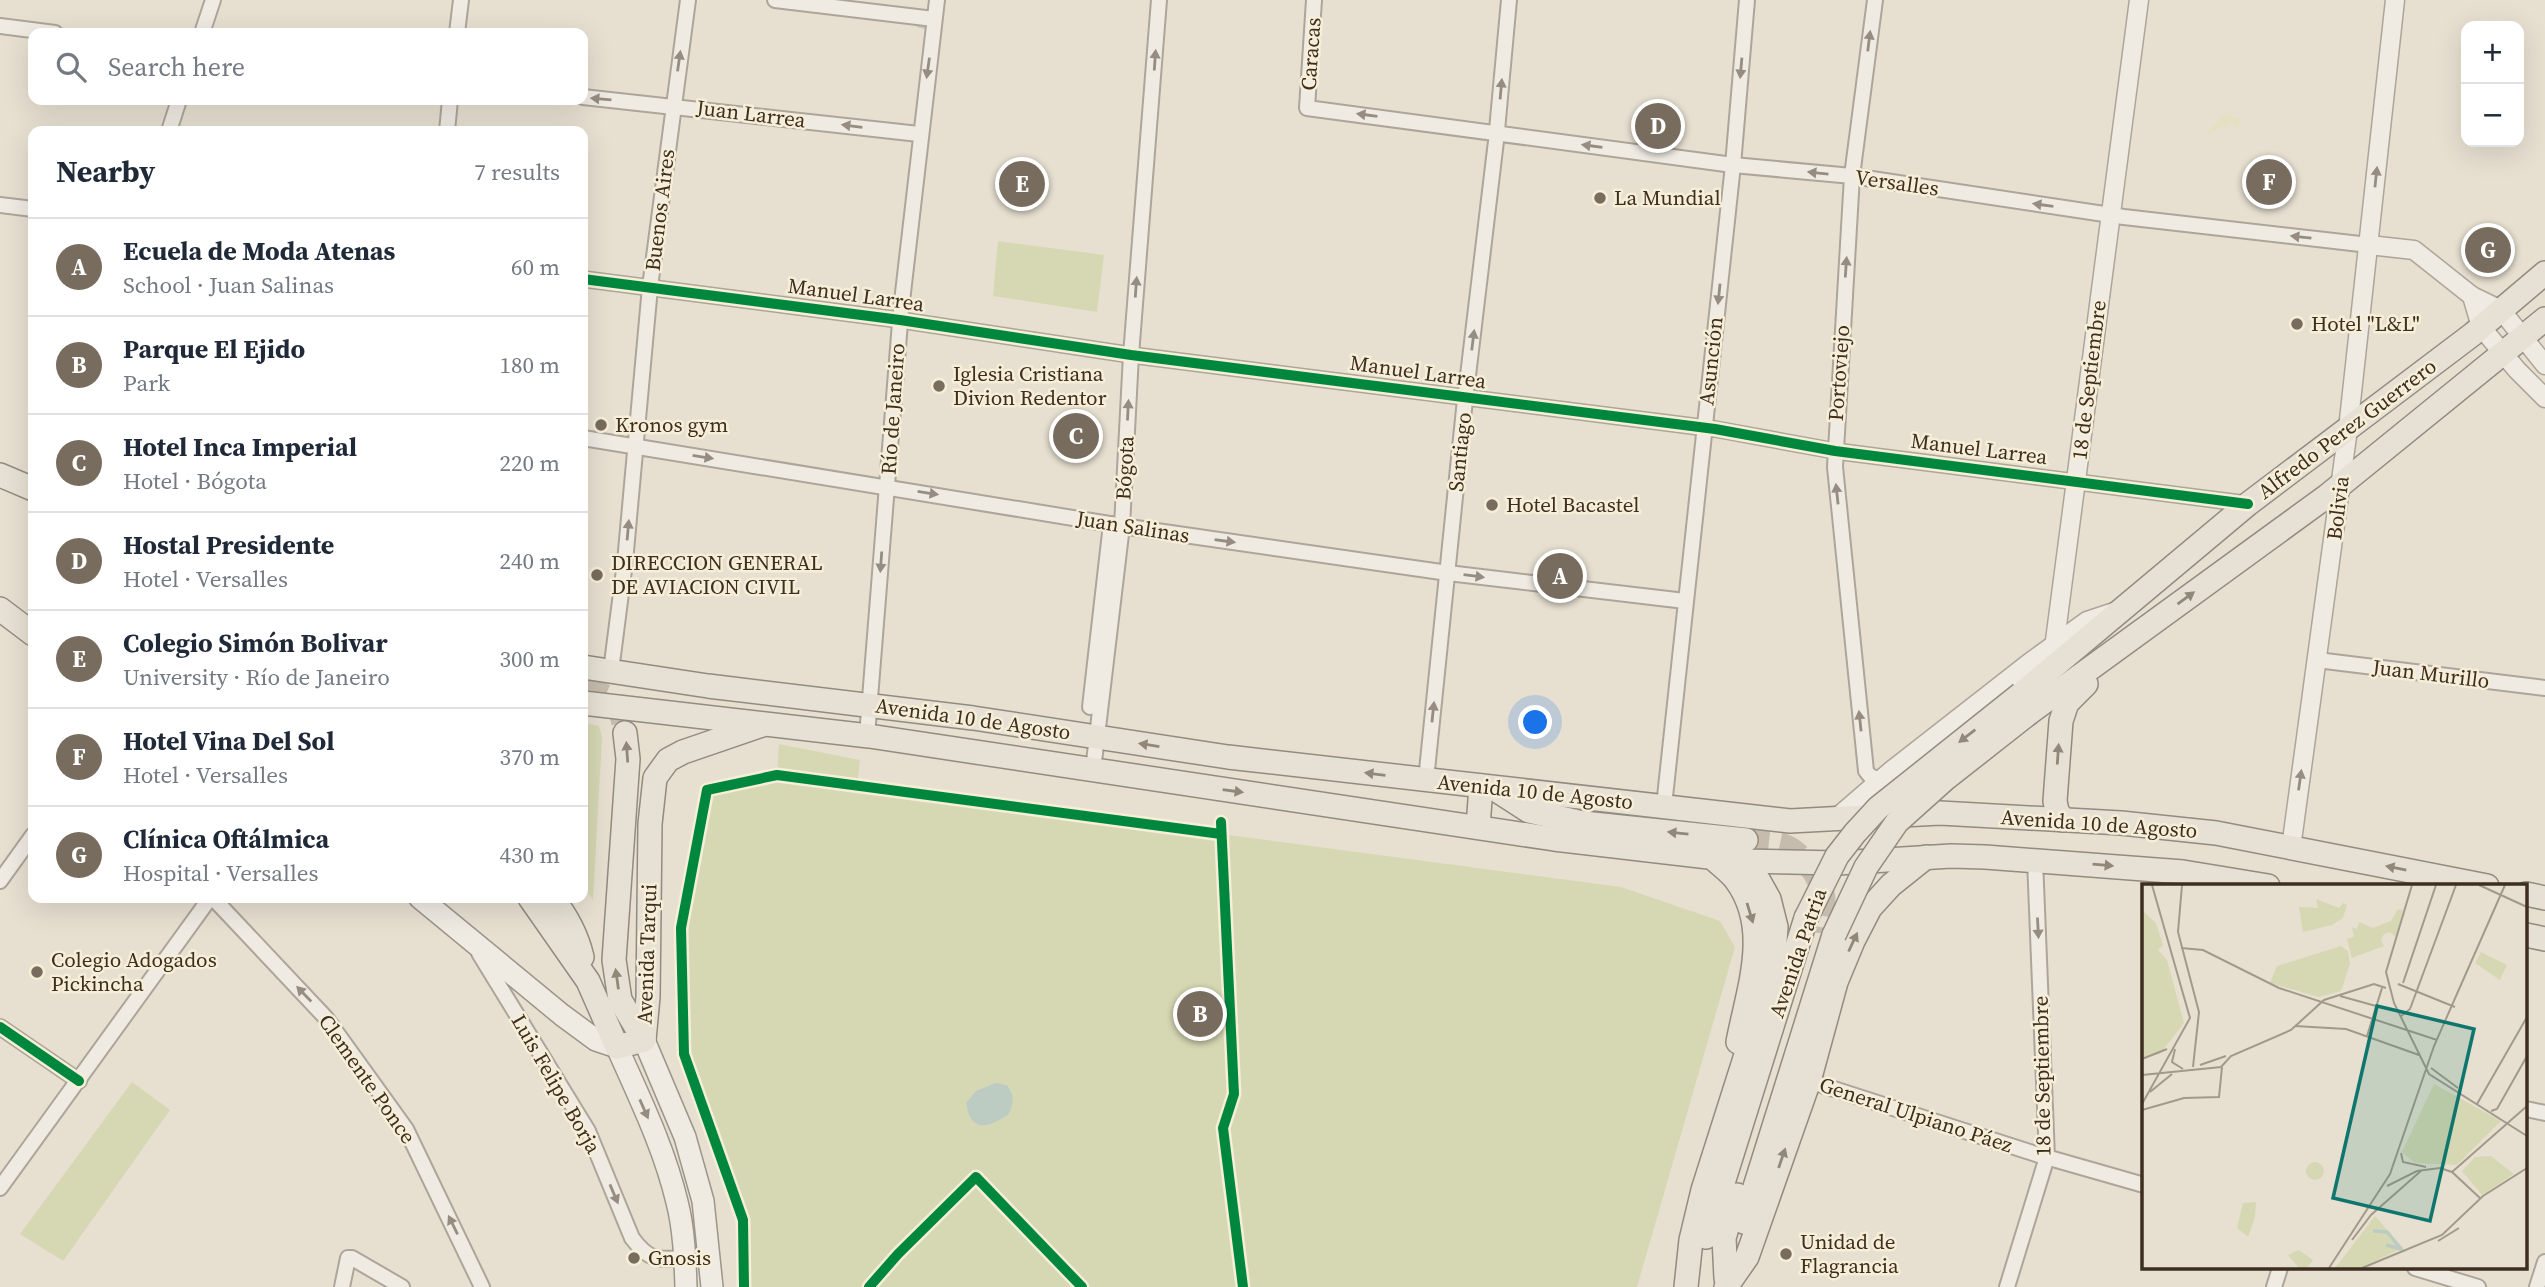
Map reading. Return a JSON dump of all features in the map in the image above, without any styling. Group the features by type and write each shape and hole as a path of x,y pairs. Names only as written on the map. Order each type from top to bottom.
{"main road":[{"name":"Alfredo Perez Guerrero","path":"2025,703 2051,671 2248,503 2481,327 2545,273"},
{"name":"Alfredo Perez Guerrero","path":"2025,703 2147,626 2341,484 2545,320"},
{"path":"0,475 28,487"},
{"path":"0,609 28,630"},
{"path":"2063,820 2055,801 2061,721 2067,703 2079,688 2134,649 2147,626"},
{"name":"Avenida 10 de Agosto","path":"588,668 1228,757 1790,821 1940,813 2216,832 2477,884"},
{"name":"Avenida Patria","path":"1688,1287 1820,929 1897,822 2025,703"},
{"name":"Avenida Patria","path":"1726,1284 1838,856 1855,833 1887,800 2025,703"},
{"name":"Avenida 10 de Agosto","path":"588,704 867,736 1478,827 1713,858 1745,851 1838,863 1974,856 2183,872 2257,884"},
{"name":"Avenida Tarqui","path":"712,1287 703,1201 685,1138 644,1040 648,997 650,824 655,778 668,760 683,752 766,723"},
{"path":"617,1046 644,1040 620,1000 614,960 628,758 625,733"},
{"path":"1478,827 1486,786 1528,811 1745,851 1769,899 1776,928 1773,970 1703,1190 1691,1240 1688,1287"},
{"path":"1713,858 1737,880 1751,910 1757,940 1719,1138"},
{"path":"1726,1284 1747,1257 1809,1080 1836,982 1870,908 1891,885 1926,858"},
{"name":"Luis Felipe Borja","path":"426,903 473,943"},
{"name":"Avenida Tarqui","path":"533,903 588,981 663,1152 678,1204 686,1287"},
{"path":"556,903 579,943 588,981"},
{"name":"Avenida Tarqui","path":"473,943 596,1040 617,1046"}],"street":[{"path":"204,28 213,0"},
{"path":"458,28 461,0"},
{"name":"Buenos Aires","path":"611,671 625,562 650,287 688,0"},
{"path":"775,0 934,19"},
{"name":"Río de Janeiro","path":"867,736 900,320 919,134 937,0"},
{"name":"Bógota","path":"1093,770 1091,736 1116,525 1159,0"},
{"name":"Caracas","path":"1307,108 1314,0"},
{"name":"Santiago","path":"1426,780 1497,133 1509,0"},
{"name":"Asunción","path":"1664,806 1733,164 1747,0"},
{"name":"Portoviejo","path":"1874,0 1852,176 1835,451 1866,771 1880,780"},
{"name":"18 de Septiembre","path":"2051,671 2139,0"},
{"name":"Bolivia","path":"2291,848 2348,429 2395,0"},
{"path":"0,26 28,30"},
{"name":"Juan Larrea","path":"588,97 919,134"},
{"path":"171,126 177,105"},
{"path":"447,126 450,105"},
{"name":"Versalles","path":"1307,108 1733,164 1852,176 2111,215 2414,250 2472,296 2501,310 2545,365"},
{"path":"0,205 28,208"},
{"name":"Manuel Larrea","path":"588,280 900,320 1131,355 1704,428 1835,451 2248,503"},
{"path":"2472,296 2481,327 2545,398"},
{"name":"Juan Salinas","path":"588,439 1116,525 1448,573 1685,601"},
{"path":"1834,820 1880,780 2029,663 2087,621 2122,610"},
{"name":"Juan Murillo","path":"2318,660 2545,688"},
{"path":"0,881 28,842"},
{"name":"18 de Septiembre","path":"2007,1287 2047,1157 2035,860"},
{"path":"0,1188 207,903"},
{"name":"Clemente Ponce","path":"216,903 326,1018 406,1129 482,1287"},
{"name":"Luis Felipe Borja","path":"473,943 588,1131 632,1238 643,1253 661,1260 685,1258"},
{"path":"0,1027 79,1081"},
{"name":"General Ulpiano Páez","path":"1809,1080 2047,1157 2142,1184"},
{"path":"342,1287 348,1258 402,1287"},
{"path":"2537,1287 2545,1262"},
{"path":"2274,1287 2279,1270"},
{"path":"2422,1270 2478,1287"}],"shaded area":[{"path":"2224,114 2241,119 2238,129 2232,123 2206,135"},
{"path":"996,1083 1007,1085 1011,1093 1012,1103 1008,1115 987,1125 976,1123 968,1113 966,1103 976,1091"}],"green space":[{"path":"998,241 1104,255 1097,312 993,296"},
{"path":"588,723 599,726 602,738 593,900 588,893"},
{"path":"779,744 860,760 857,786 1621,887 1720,921 1735,947 1637,1287 744,1287 743,1220 684,1054 681,928 707,790 777,775"},
{"path":"132,1082 170,1110 63,1261 20,1234"}],"waterway":[{"path":"919,25 931,28"}],"tunnel":[{"path":"588,690 602,694 614,702 625,733"},
{"path":"1746,840 1790,848 1811,868 1820,885 1824,901 1819,933"}],"cycle path":[{"path":"588,280 900,320 1131,355 1715,429 1835,451 2248,504"},
{"path":"744,1287 743,1220 684,1054 681,928 707,790 777,775 1221,834"},
{"path":"1221,822 1234,1094 1223,1128 1243,1287"},
{"path":"0,1027 79,1081"},
{"path":"869,1287 898,1254 976,1177 1082,1287"}],"place":[{"name":"Hostal Presidente","path":"1658,126"},
{"name":"Hotel Vina Del Sol","path":"2269,182"},
{"name":"Colegio Simón Bolivar","path":"1022,184"},
{"name":"La Mundial","path":"1600,198"},
{"name":"Clínica Oftálmica","path":"2488,250"},
{"name":"Hotel \"L&L\"","path":"2297,324"},
{"name":"Iglesia Cristiana Divion Redentor","path":"939,386"},
{"name":"Kronos gym","path":"601,425"},
{"name":"Hotel Inca Imperial","path":"1076,436"},
{"name":"Hotel Bacastel","path":"1492,505"},
{"name":"DIRECCION GENERAL DE AVIACION CIVIL","path":"597,575"},
{"name":"Ecuela de Moda Atenas","path":"1560,576"},
{"name":"Colegio Adogados Pickincha","path":"37,972"},
{"name":"Parque El Ejido","path":"1200,1014"},
{"name":"Unidad de Flagrancia","path":"1786,1254"},
{"name":"Gnosis","path":"634,1258"}]}
